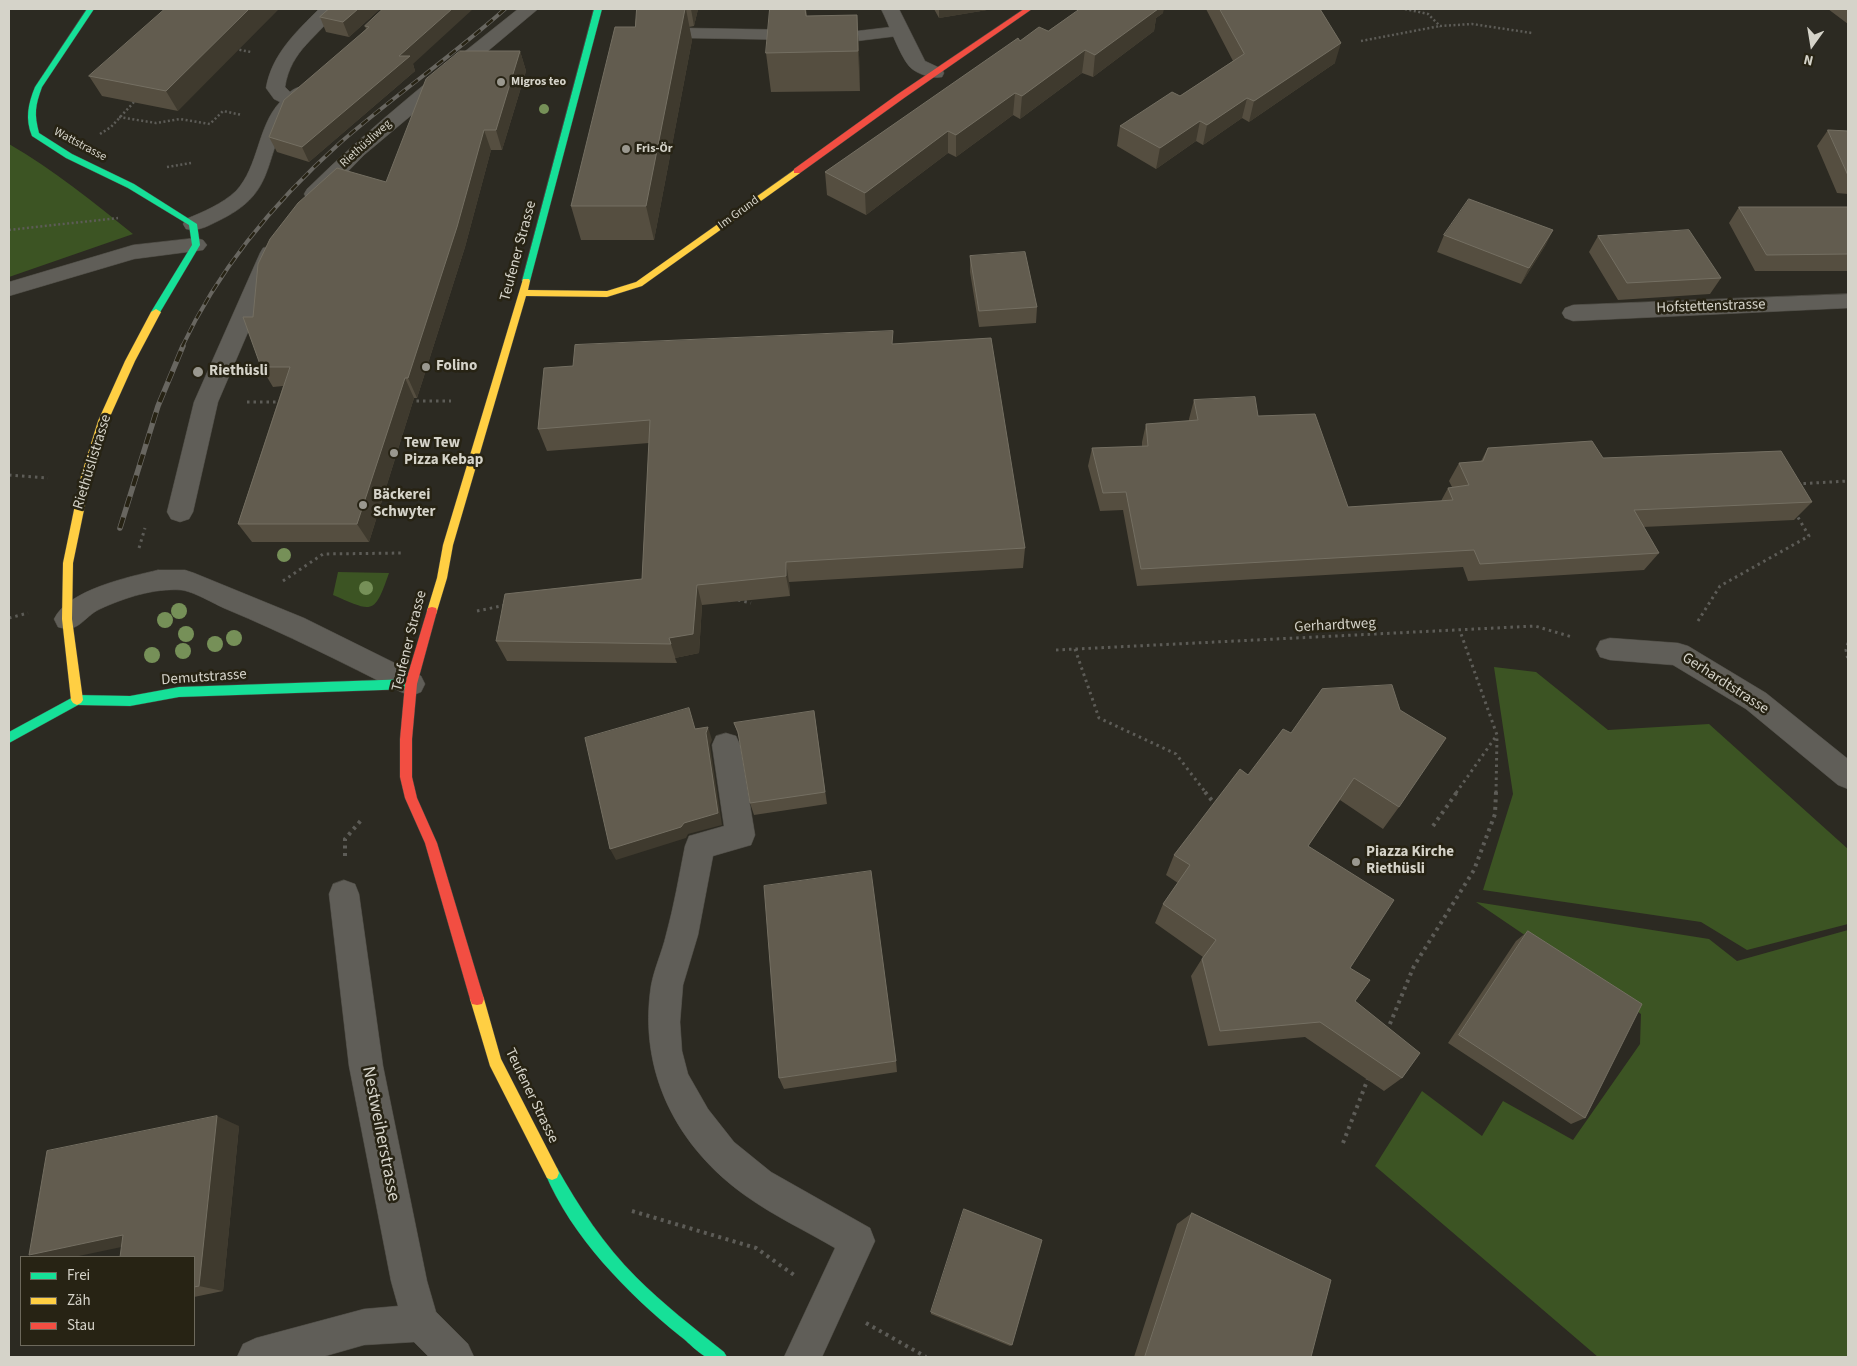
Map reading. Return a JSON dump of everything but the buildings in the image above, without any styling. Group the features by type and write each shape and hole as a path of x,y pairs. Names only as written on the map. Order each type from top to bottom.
{"street":[{"name":"Wattstrasse","path":"90,9 85,22 39,85 32,98 30,113 35,134 69,156 160,202 193,224"},
{"path":"292,100 280,95 275,88 278,71 286,56 329,9"},
{"name":"Riethüsliweg","path":"302,214 316,190 357,151 429,89 529,9"},
{"name":"Teufener Strasse","path":"598,9 523,293 448,546 442,578 412,684 406,739 406,777 411,798 430,843 495,1061 562,1192 612,1261 660,1310 719,1357"},
{"path":"890,9 917,64 935,73"},
{"name":"Im Grund","path":"523,293 607,294 639,284 1028,9"},
{"path":"686,33 857,36 900,31"},
{"path":"9,289 133,252 196,245 193,224 220,212 244,194 258,172 276,121 292,100 313,81"},
{"path":"180,512 206,402 268,258 283,236"},
{"name":"Riethüslistrasse","path":"77,700 67,619 68,563 72,536 86,476 103,421 130,361 196,245"},
{"name":"Hofstettenstrasse","path":"1573,313 1848,301"},
{"path":"67,619 89,602 165,579 185,580 295,626 412,684"},
{"name":"Gerhardtstrasse","path":"1610,649 1678,654 1756,701 1848,776"},
{"name":"Demutstrasse","path":"9,738 77,700 130,700 179,692 412,684"},
{"path":"726,745 740,835 700,846 682,935 667,986 664,1022 666,1051 673,1080 696,1121 722,1154 759,1184 857,1241 803,1357"},
{"name":"Nestweiherstrasse","path":"344,894 366,1066 409,1281 421,1323 455,1357"},
{"path":"256,1357 364,1327 421,1323"}],"path":[{"path":"1405,9 1428,14 1440,26"},
{"path":"1361,41 1440,26 1472,24 1532,33"},
{"path":"230,48 253,53"},
{"path":"69,156 110,127 134,102"},
{"path":"120,117 156,123 180,119 210,124 217,117"},
{"path":"9,230 134,216 160,202"},
{"path":"407,401 452,401"},
{"path":"206,402 284,402"},
{"path":"1790,484 1848,481"},
{"path":"1678,654 1720,586 1808,536 1795,510"},
{"path":"280,582 323,554 403,553"},
{"path":"733,599 751,604"},
{"path":"477,611 514,604"},
{"path":"9,618 31,613"},
{"name":"Gerhardtweg","path":"1056,650 1535,626 1610,649"},
{"path":"1384,1039 1414,966 1474,870 1495,814 1498,735 1460,631"},
{"path":"1848,643 1846,650 1848,660"},
{"path":"1075,649 1099,718 1176,754 1214,803"},
{"path":"1433,826 1498,735"},
{"path":"1343,1143 1370,1074"},
{"path":"628,1210 756,1248"}],"green space":[{"path":"9,144 57,175 133,234 9,277"},
{"path":"338,572 389,573 380,597 375,603 364,607 333,595"},
{"path":"1494,667 1536,672 1608,730 1709,724 1848,849 1848,924 1747,950 1701,922 1483,890 1513,794"},
{"path":"1476,902 1709,939 1737,961 1848,930 1848,1357 1598,1357 1375,1166 1422,1091 1482,1136 1503,1101 1573,1140 1640,1044 1641,1014"}],"railway":[{"path":"182,347 213,290 231,263 294,187 361,125 505,9"},
{"path":"120,528 158,406 183,346"}],"traffic: fast":[{"path":"90,9 38,87 33,101 32,122 35,134 69,156 131,186 193,224 196,245 156,312"},
{"path":"526,281 598,9"},
{"path":"9,738 77,700 130,701 179,692 411,684"},
{"path":"552,1173 574,1211 615,1265 646,1297 719,1357"}],"traffic: slow":[{"path":"523,293 607,294 639,284 797,171"},
{"path":"432,611 442,578 448,545 526,281"},
{"path":"77,700 67,619 68,563 86,476 103,421 130,361 156,312"},
{"path":"477,999 495,1061 552,1173"}],"traffic: jam":[{"path":"797,171 901,96 1028,9"},
{"path":"432,611 411,684 406,739 406,777 411,798 431,843 477,999"}],"place":[{"name":"Migros teo","path":"501,82"},
{"name":"Fris-Ör","path":"626,149"},
{"name":"Folino","path":"426,367"},
{"name":"Riethüsli","path":"198,372"},
{"name":"Tew Tew Pizza Kebap","path":"394,453"},
{"name":"Bäckerei Schwyter","path":"363,505"},
{"name":"Piazza Kirche Riethüsli","path":"1356,862"}]}
